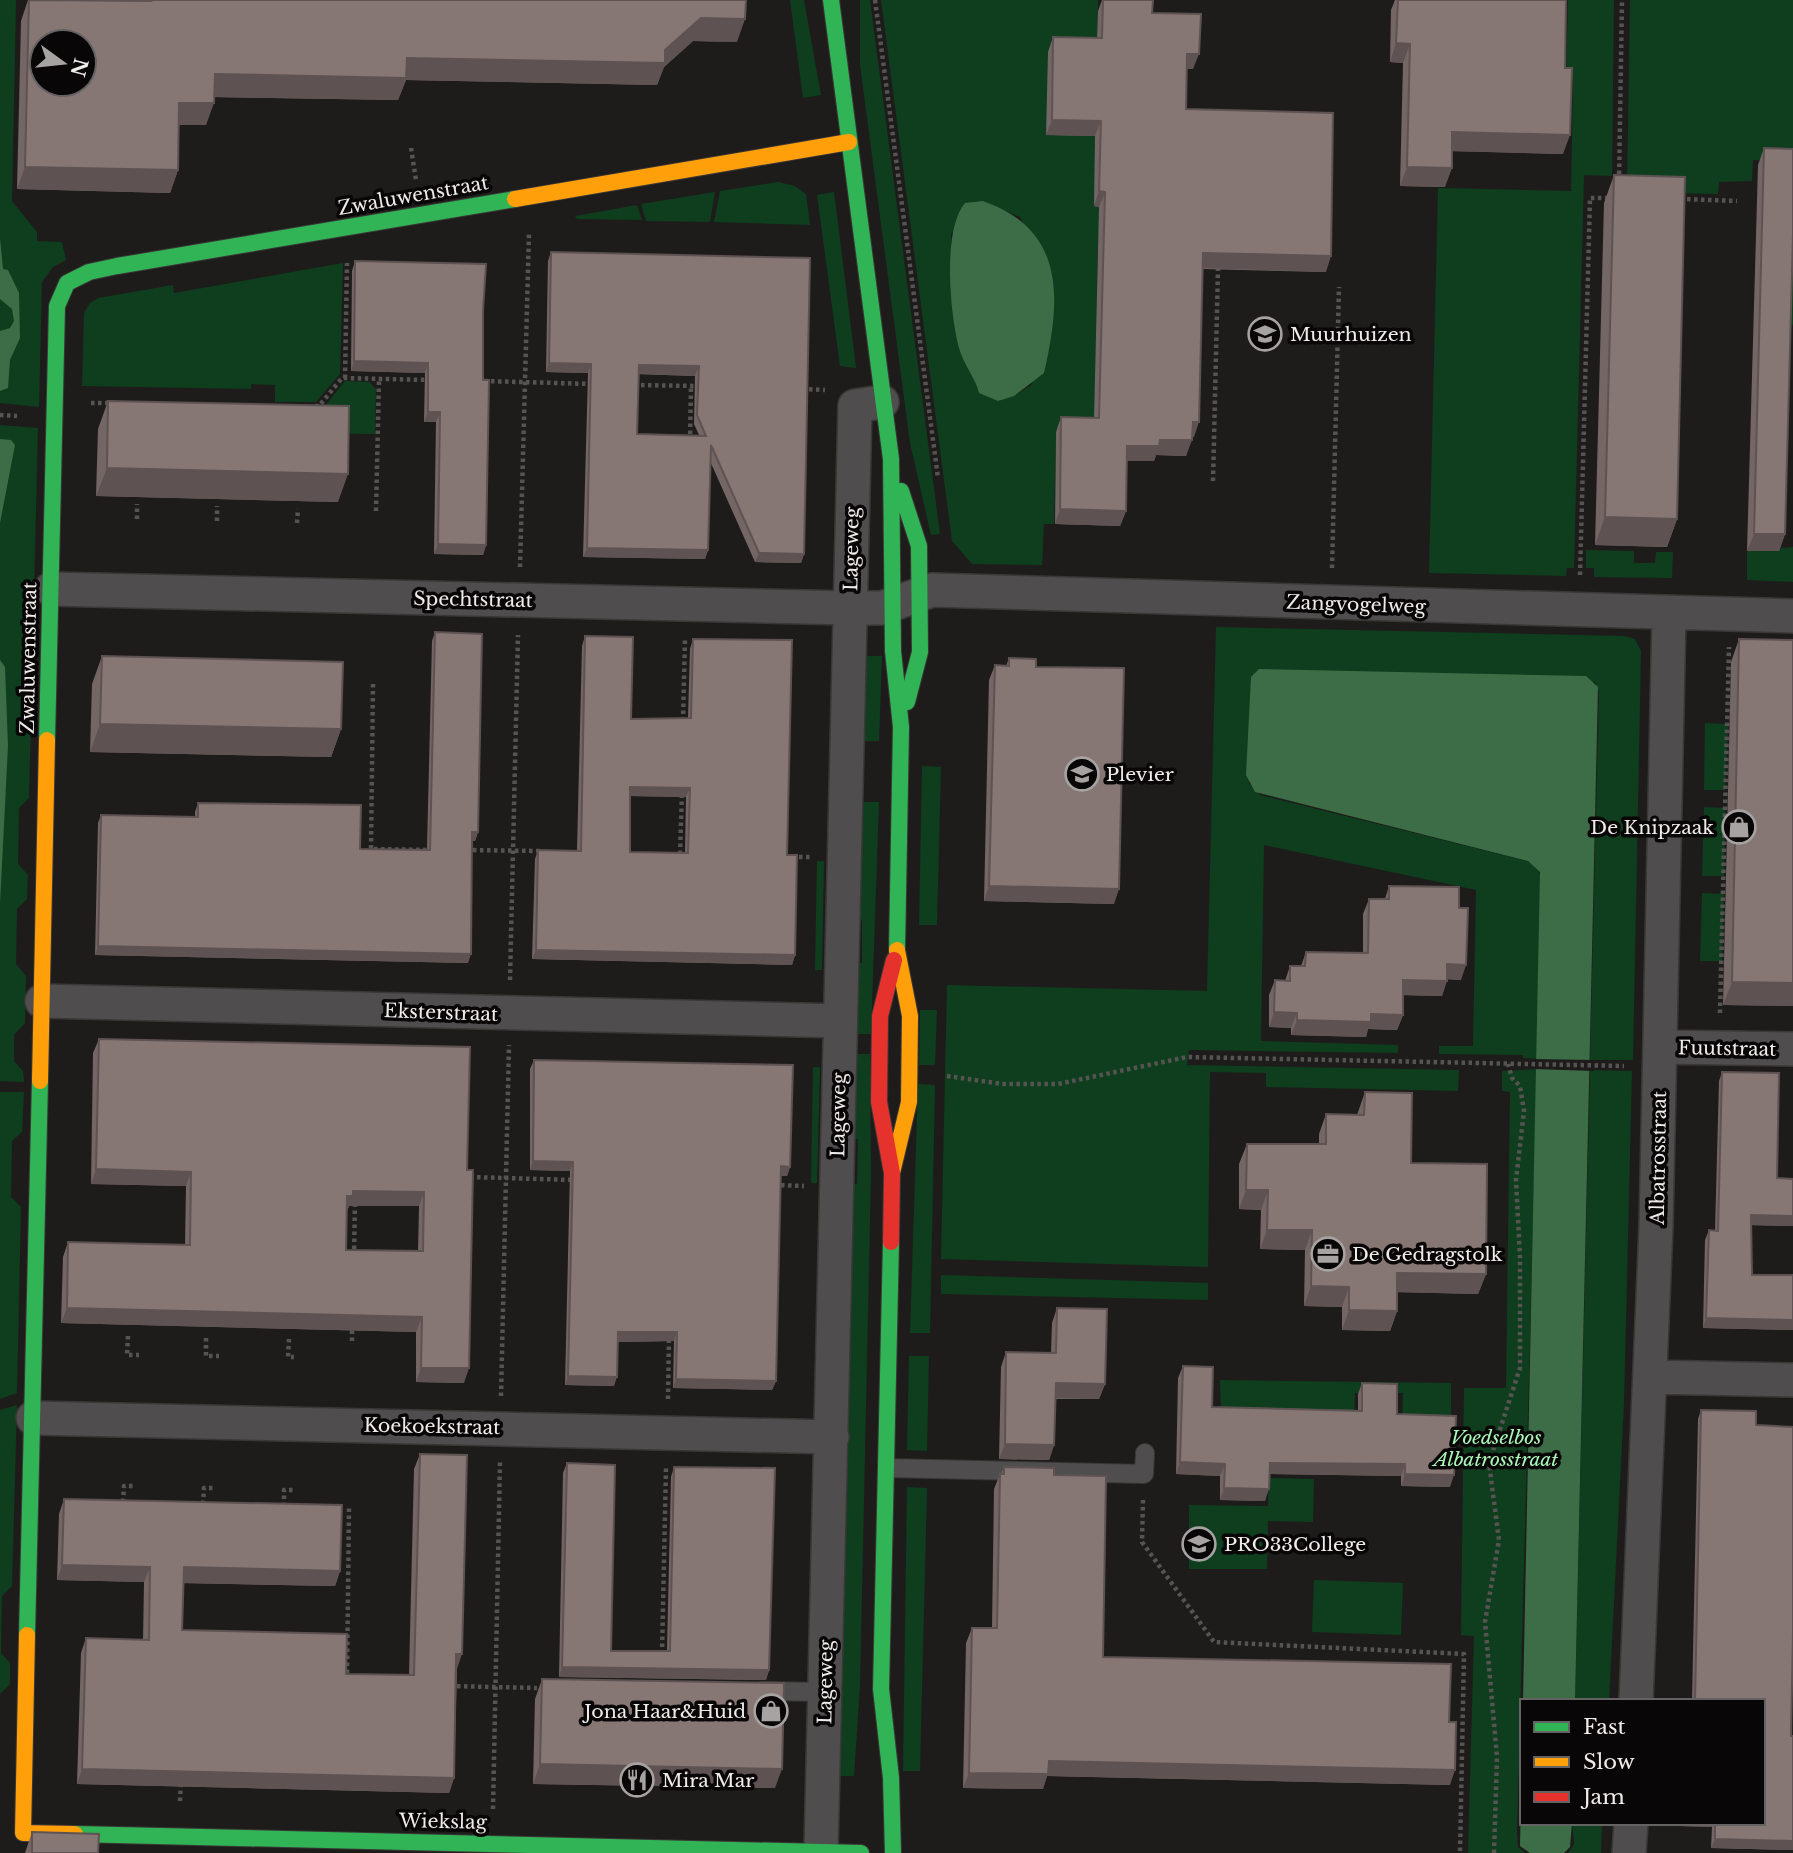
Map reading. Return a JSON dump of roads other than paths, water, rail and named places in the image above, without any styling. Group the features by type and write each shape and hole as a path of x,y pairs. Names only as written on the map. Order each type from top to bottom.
{"street":[{"name":"Lageweg","path":"831,0 907,599 920,652 901,727"},
{"name":"Zwaluwenstraat","path":"23,1833 57,306 68,282 109,270 849,142"},
{"name":"Lageweg","path":"821,1852 855,406 882,402"},
{"name":"Lageweg","path":"891,459 919,546 892,651 901,727 897,948 911,1016 909,1102 892,1173"},
{"name":"Spechtstraat","path":"51,589 850,608 882,608 907,599"},
{"name":"Zangvogelweg","path":"907,599 932,590 1579,612 1793,616"},
{"name":"Albatrosstraat","path":"1636,1699 1651,1377 1668,614"},
{"name":"Lageweg","path":"870,1755 881,1689 892,1173 879,1102 880,1016 897,948"},
{"name":"Eksterstraat","path":"42,1001 840,1021"},
{"name":"Fuutstraat","path":"1660,1047 1793,1049"},
{"path":"1651,1377 1793,1380"},
{"name":"Koekoekstraat","path":"33,1418 832,1437"},
{"name":"Lageweg","path":"881,1689 891,1778 893,1853"},
{"path":"1629,1853 1631,1825"},
{"name":"Wiekslag","path":"23,1833 179,1836 216,1845 821,1852 865,1849"}],"lane":[{"path":"887,1468 1144,1474 1144,1453"},
{"path":"741,1690 825,1692"}],"place":[{"name":"Muurhuizen","path":"1265,334"},
{"name":"Plevier","path":"1082,774"},
{"name":"De Knipzaak","path":"1739,827"},
{"name":"De Gedragstolk","path":"1328,1254"},
{"name":"PRO33College","path":"1199,1544"},
{"name":"Jona Haar&Huid","path":"771,1711"},
{"name":"Mira Mar","path":"637,1780"}],"park label":[{"name":"Voedselbos Albatrosstraat","path":"1496,1448"}]}
